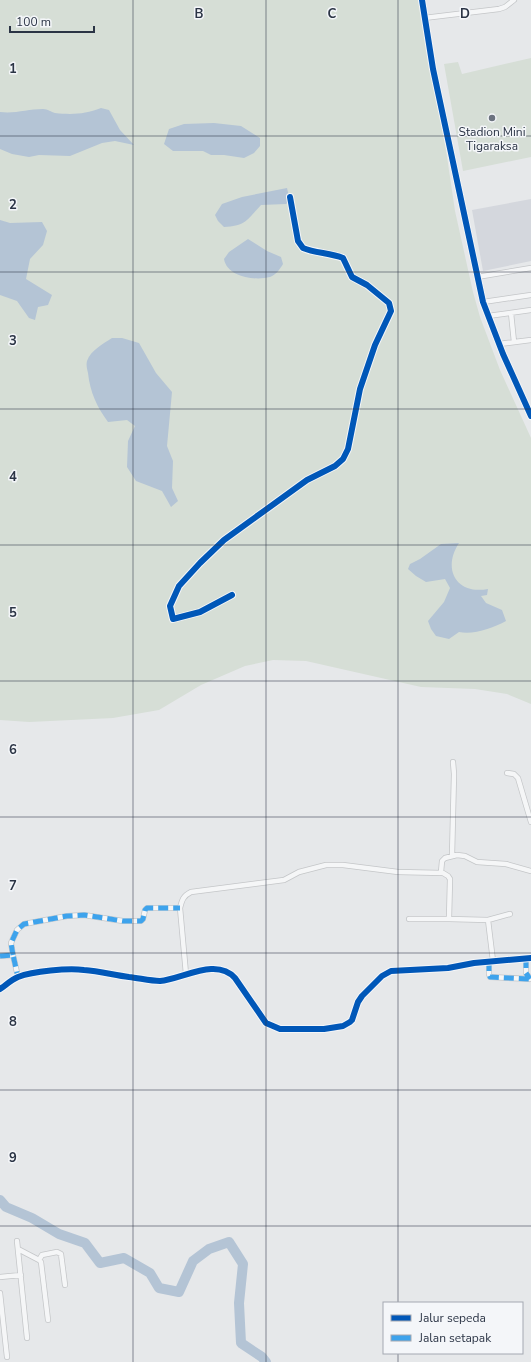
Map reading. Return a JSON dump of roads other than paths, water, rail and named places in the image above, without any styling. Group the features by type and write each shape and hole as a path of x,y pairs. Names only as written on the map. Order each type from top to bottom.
{"street":[{"path":"422,0 433,70 483,302 499,344 531,416"},
{"path":"424,18 499,9 505,7 514,0"},
{"path":"232,595 200,612 173,619 170,606 179,586 224,540 307,480 335,466 344,459 348,449 360,389 375,345 391,311 389,303 367,285 352,277 343,258 332,254 303,248 298,241 290,197"},
{"path":"477,277 531,268"},
{"path":"483,302 531,294"},
{"path":"488,316 531,310"},
{"path":"511,313 514,342"},
{"path":"499,344 531,340"},
{"path":"452,856 453,762"},
{"path":"507,772 514,774 518,778 531,822"},
{"path":"441,872 442,861 445,858 452,856 462,856 481,863 506,864 531,871"},
{"path":"186,974 180,908 182,899 191,892 284,880 299,872 326,865 343,865 398,872 441,872 446,874 450,879 449,918"},
{"path":"18,977 12,943 17,930 24,924 84,914 124,921 137,921 143,920 145,910 147,908 180,908"},
{"path":"409,919 449,918 488,920 510,914"},
{"path":"488,920 491,961 490,977 530,979"},
{"path":"0,956 13,955"},
{"path":"0,989 18,977 72,969 160,981 186,974 218,969 230,972 266,1023 280,1029 324,1029 343,1026 350,1022 359,999 386,973 391,971 448,968 491,961 528,958 526,973 530,979"},
{"path":"17,1241 28,1338"},
{"path":"18,1249 41,1262 48,1320"},
{"path":"39,1260 42,1255 58,1252 61,1254 66,1285"},
{"path":"0,1277 20,1275"},
{"path":"0,1292 7,1357"}],"water":[{"path":"101,108 109,110 120,130 134,145 115,141 102,143 70,156 39,155 29,157 12,154 0,149 0,112 46,109 55,113 73,114 90,112"},
{"path":"214,123 241,126 260,138 260,146 254,153 244,158 211,155 203,151 173,151 164,144 169,129 184,124"},
{"path":"287,188 290,201 286,204 261,205 242,224 224,227 215,215 222,204 242,197"},
{"path":"0,220 10,223 42,222 47,231 43,245 30,259 26,279 52,295 48,305 38,307 35,320 29,318 17,301 0,295"},
{"path":"248,239 267,251 281,257 283,264 274,275 264,278 250,278 236,274 226,265 224,259 229,252"},
{"path":"112,338 122,338 139,343 156,373 172,392 167,446 173,461 172,488 178,501 171,507 162,491 136,481 127,467 128,441 135,426 127,420 108,422 97,405 92,393 87,361 94,350"},
{"path":"459,543 454,553 452,562 452,571 455,578 460,584 468,588 477,590 488,589 487,595 481,596 486,603 502,610 506,621 471,633 459,632 449,639 436,636 428,621 444,602 450,588 445,579 426,582 408,569 410,564 420,559 441,544"}],"waterway":[{"path":"0,1200 6,1207 32,1218 59,1234 85,1243 100,1263 124,1258 150,1273 159,1288 179,1292 193,1261 209,1249 229,1242 243,1264 239,1303 241,1343 262,1357 266,1362"}],"place":[{"name":"Stadion Mini Tigaraksa","path":"492,118"}]}
